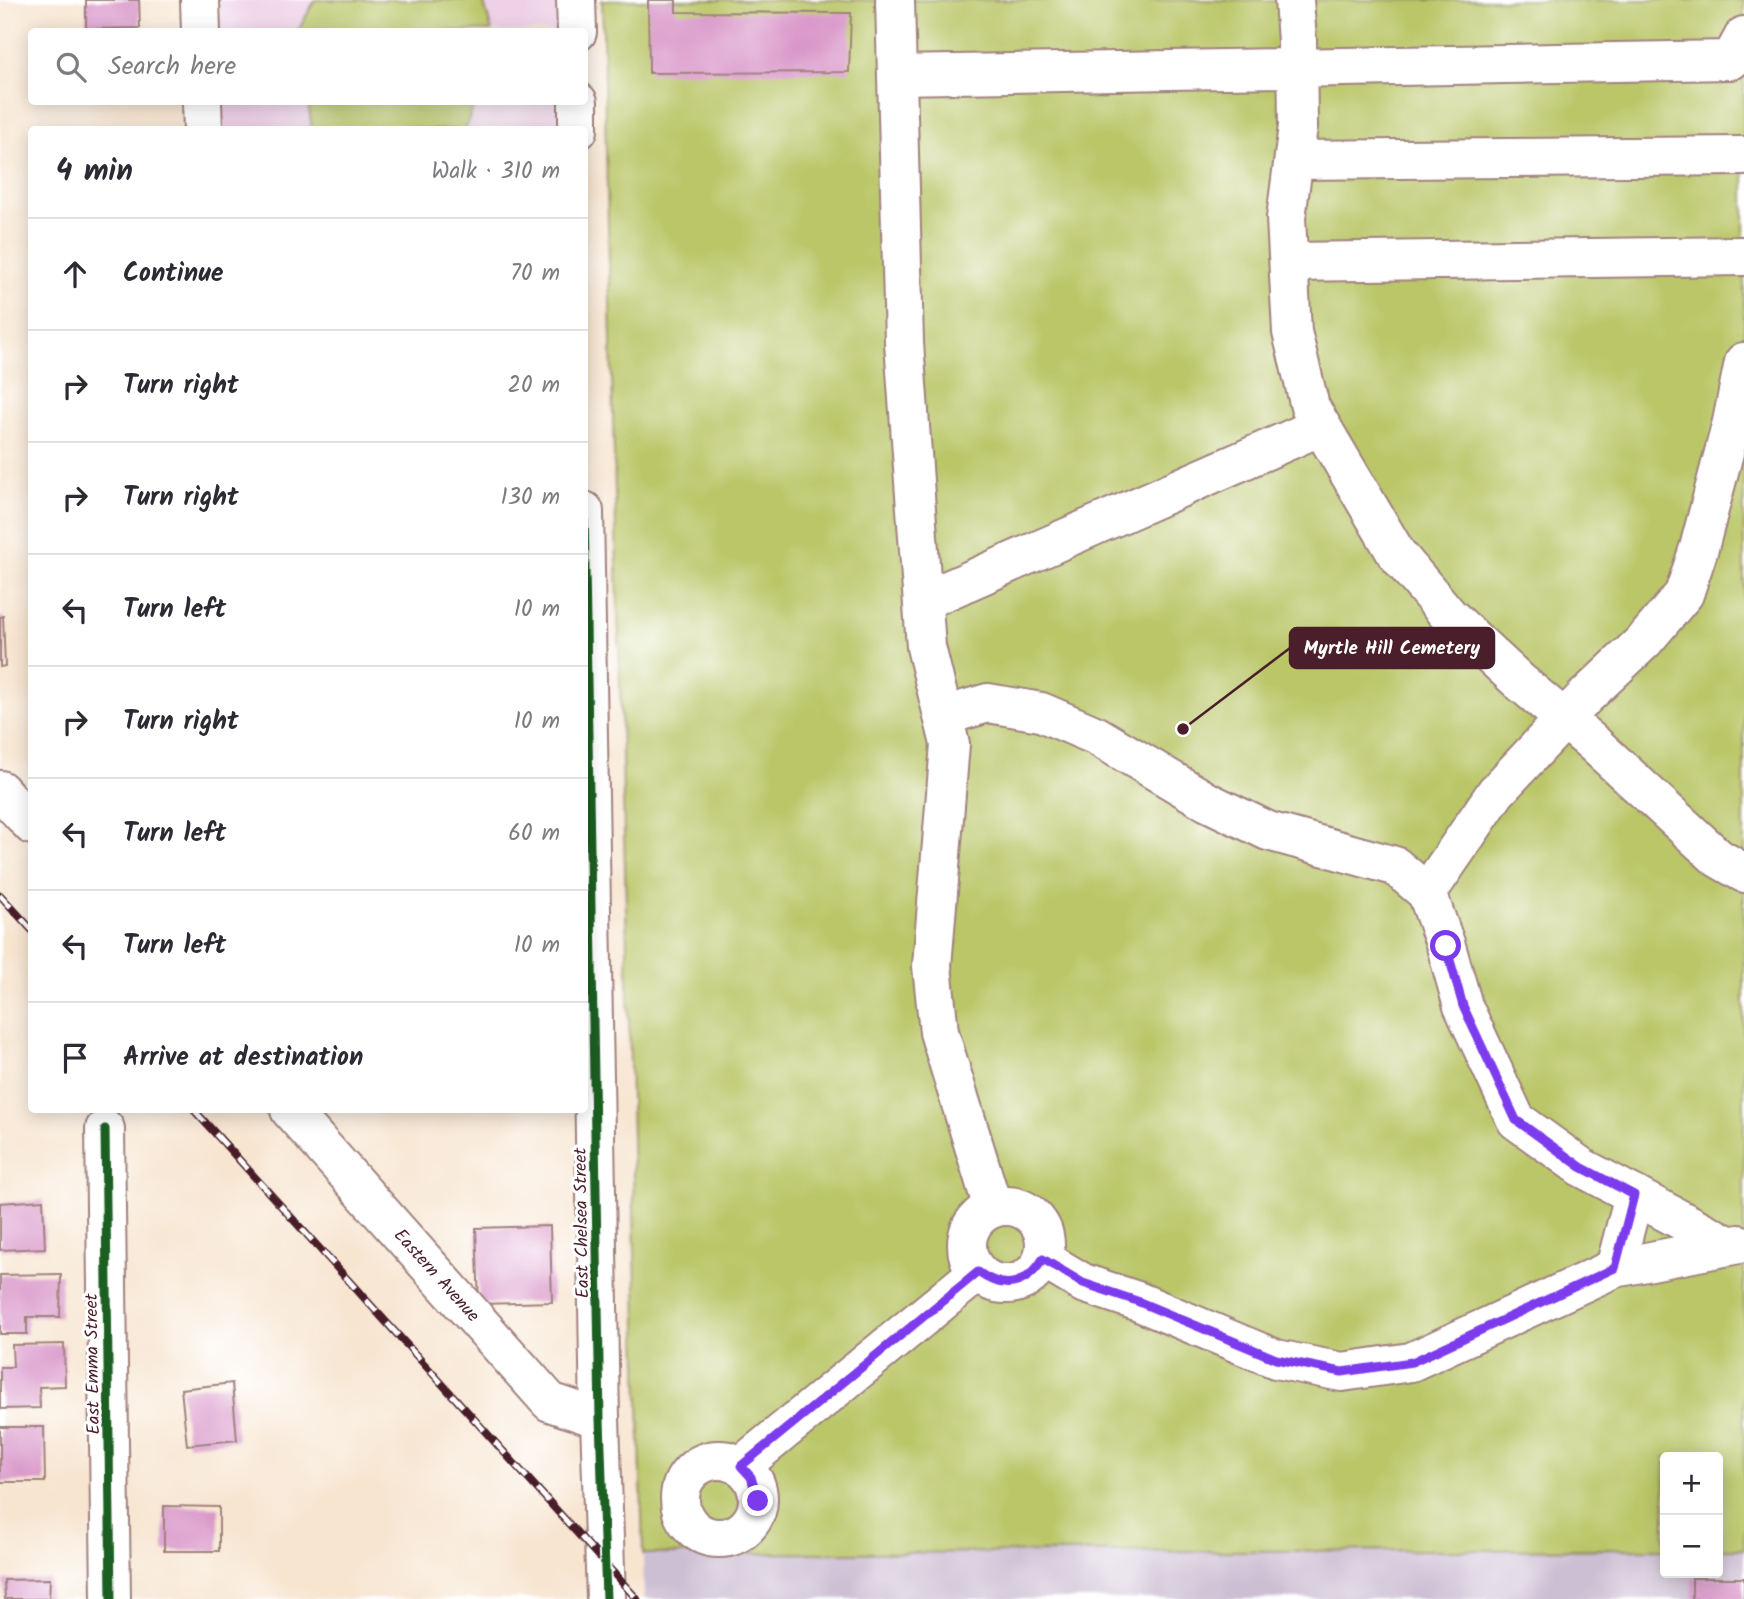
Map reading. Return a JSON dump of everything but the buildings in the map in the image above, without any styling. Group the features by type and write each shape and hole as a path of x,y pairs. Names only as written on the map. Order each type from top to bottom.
{"street":[{"path":"200,0 201,28"},
{"path":"576,0 576,28"},
{"path":"895,0 904,343 926,647 950,744 932,966 939,1032 993,1208"},
{"path":"1294,0 1298,126 1286,218 1292,332 1310,407 1396,553 1449,616 1718,858 1744,873"},
{"path":"897,75 1740,62"},
{"path":"202,105 203,126"},
{"path":"578,105 578,126"},
{"path":"1294,160 1744,156"},
{"path":"1289,262 1744,256"},
{"path":"1427,893 1496,792 1564,719 1645,640 1684,594 1732,422 1744,362"},
{"path":"923,601 1321,426"},
{"path":"943,716 988,703 1041,712 1097,736 1208,802 1268,831 1395,866 1427,893 1463,1006 1516,1120 1581,1167 1736,1245"},
{"name":"East Chelsea Street","path":"588,738 600,1419 606,1599"},
{"path":"0,790 28,821"},
{"name":"Eastern Avenue","path":"293,1113 550,1402 600,1419"},
{"name":"East Emma Street","path":"105,1129 111,1599"},
{"path":"1615,1268 1634,1195"},
{"path":"1005,1206 1029,1213 1044,1234 1043,1259 1026,1279 1014,1283 989,1280 978,1272 971,1262 968,1249 973,1224 982,1214 993,1208 1005,1206"},
{"path":"1043,1259 1083,1283 1137,1301 1276,1359 1342,1372 1412,1362 1615,1268 1736,1245"},
{"path":"741,1466 978,1272"}],"shaded area":[{"path":"219,0 315,0 300,28 219,28"},
{"path":"483,0 557,0 558,28 491,28"},
{"path":"221,105 308,105 312,126 221,126"},
{"path":"474,105 559,105 559,126 466,126"},
{"path":"1660,1549 1660,1578 1723,1578 1723,1549 1744,1549 1744,1599 644,1599 643,1554"}],"green space":[{"path":"315,0 483,0 491,28 300,28"},
{"path":"602,0 1744,0 1744,1549 1723,1549 1723,1452 1660,1452 1660,1549 643,1554"},
{"path":"308,105 474,105 466,126 312,126"}],"railway":[{"path":"0,895 28,926"},
{"path":"197,1113 637,1599"}],"cycle path":[{"path":"588,738 600,1419 606,1599"},
{"path":"105,1129 111,1599"}],"place":[{"name":"Myrtle Hill Cemetery","path":"1183,729"}],"route":[{"path":"758,1501 751,1477 741,1466 978,1272 989,1280 1014,1283 1026,1279 1043,1259 1083,1283 1137,1301 1223,1339 1276,1359 1342,1372 1412,1362 1615,1268 1634,1195 1581,1167 1516,1120 1463,1006 1446,946"}]}
